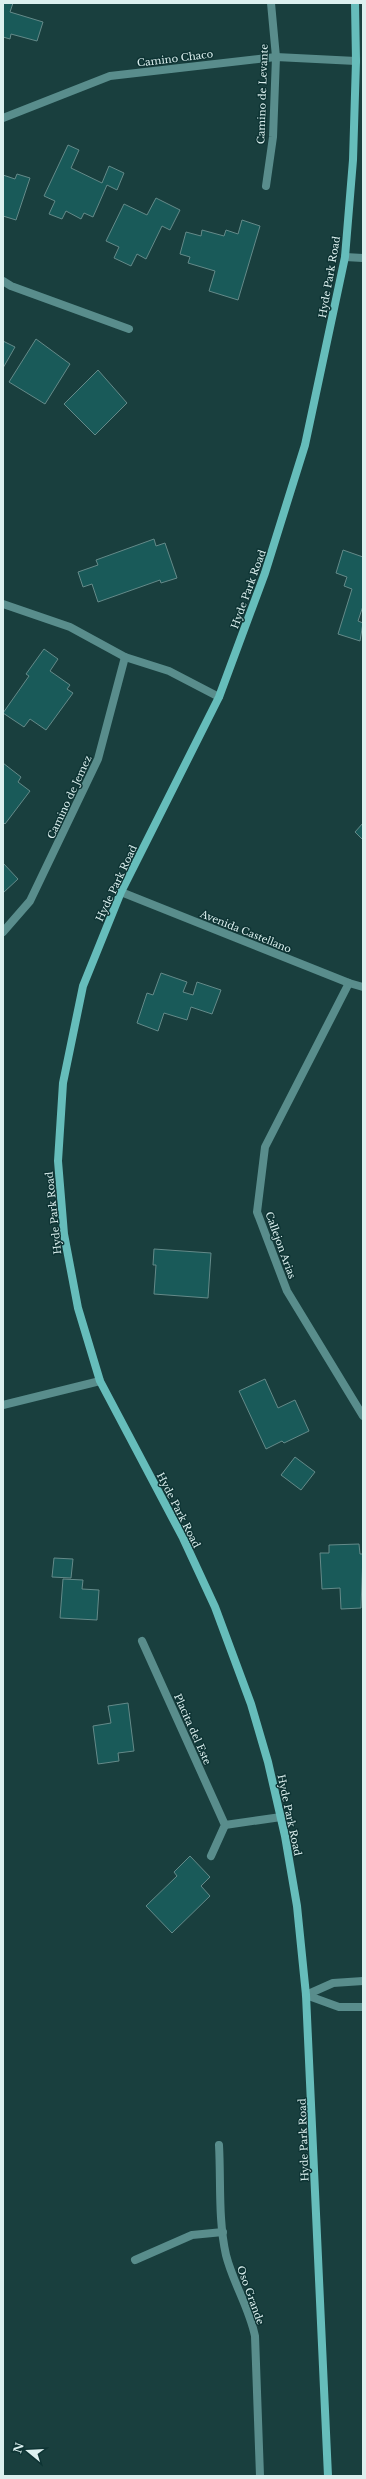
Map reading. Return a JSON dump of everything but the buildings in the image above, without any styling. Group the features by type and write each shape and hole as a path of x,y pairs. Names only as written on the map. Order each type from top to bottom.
{"main road":[{"name":"Hyde Park Road","path":"328,2476 306,1996 297,1906 281,1817 251,1704 215,1607 183,1538 100,1381 78,1308 65,1242 58,1161 63,1083 83,986 121,892 219,697 265,573 306,445 345,257 353,160 356,61 355,3"}],"street":[{"name":"Camino de Levante","path":"266,186 272,138 276,57 270,3"},
{"name":"Camino Chaco","path":"3,118 110,76 276,57 356,61"},
{"path":"345,257 363,258"},
{"path":"3,281 11,286 129,329"},
{"path":"3,604 70,627 125,657 170,671 219,697"},
{"name":"Camino de Jemez","path":"3,932 30,901 98,759 125,657"},
{"name":"Avenida Castellano","path":"121,892 349,983 363,986"},
{"name":"Callejon Arias","path":"349,983 265,1147 257,1212 287,1291 363,1416"},
{"path":"3,1405 100,1381"},
{"name":"Placita del Este","path":"142,1641 225,1825"},
{"path":"210,1856 225,1825 281,1817"},
{"path":"306,1996 333,1984 363,1980"},
{"path":"306,1996 339,2008 351,2009 363,2007"},
{"name":"Oso Grande","path":"219,2145 223,2232 227,2256 251,2318 255,2336 260,2476"},
{"path":"135,2260 192,2235 223,2232"}]}
